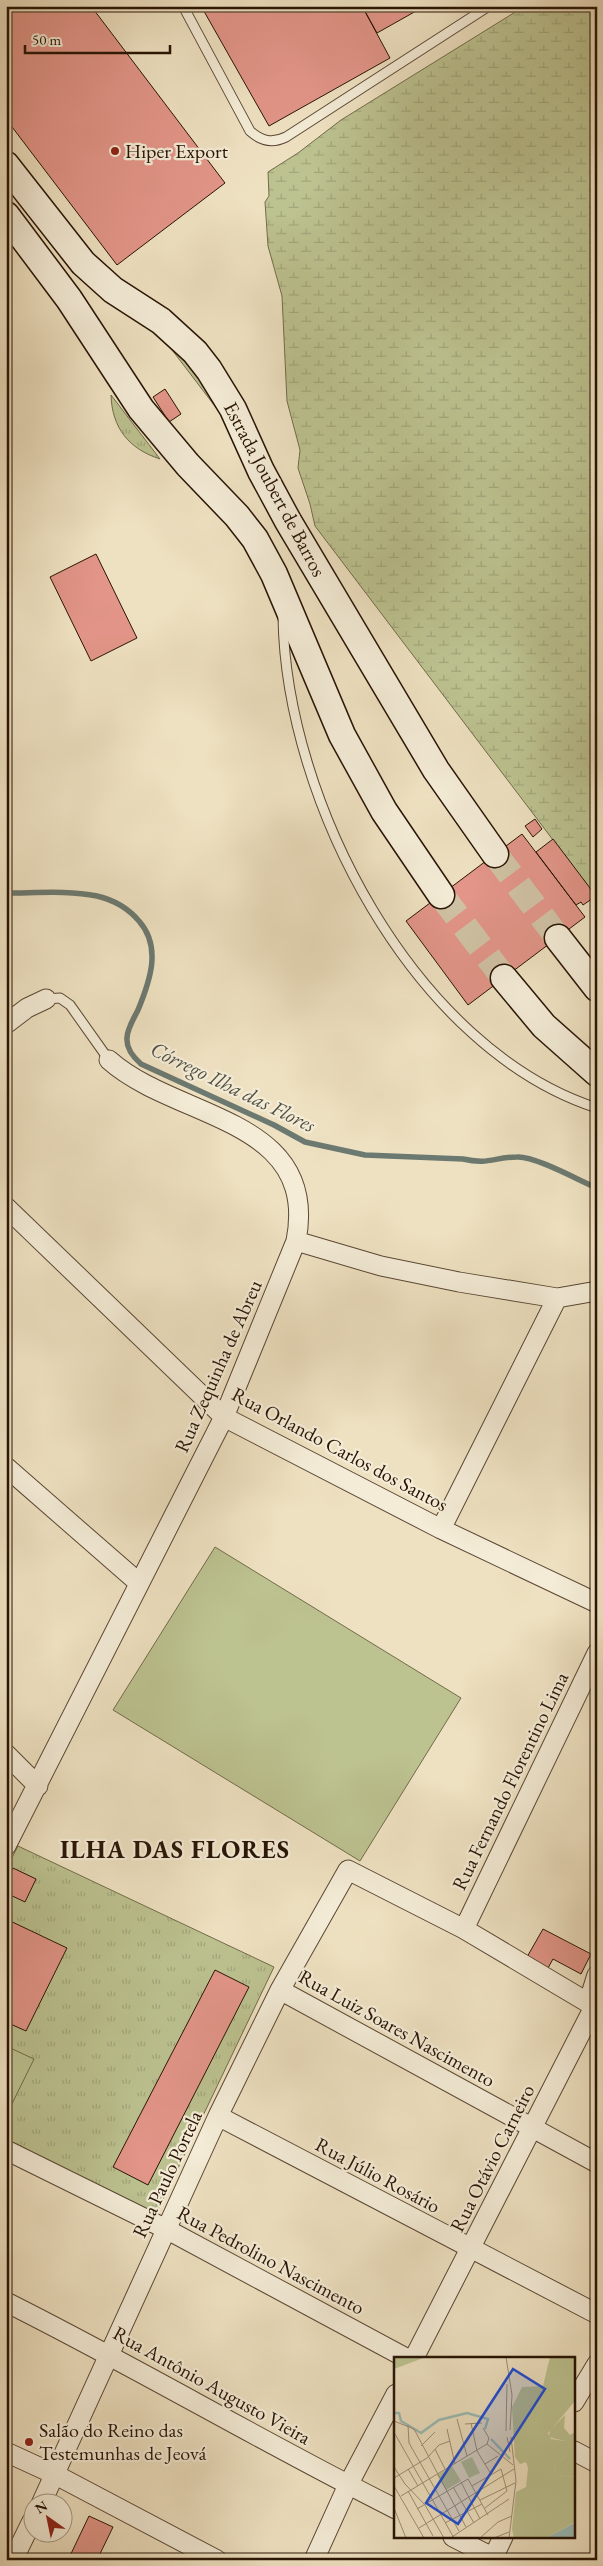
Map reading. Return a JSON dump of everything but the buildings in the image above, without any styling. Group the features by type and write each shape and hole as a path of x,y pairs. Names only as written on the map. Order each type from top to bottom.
{"main road":[{"name":"Estrada Joubert de Barros","path":"6,165 83,263 113,290 161,321 195,352 209,370 229,402 261,471 298,538 427,756 495,854"},
{"name":"Estrada Joubert de Barros","path":"6,215 69,299 141,409 249,531 265,556 342,736 384,811 441,895"},
{"path":"558,938 597,988"},
{"path":"504,978 544,1026 597,1073"}],"street":[{"path":"6,1024 27,1008 46,999"},
{"name":"Rua Zequinha de Abreu","path":"6,1846 224,1418 296,1240 300,1216 299,1199 292,1179 283,1162 270,1148 225,1120 142,1084 124,1073 109,1060"},
{"name":"Rua Orlando Carlos dos Santos","path":"6,1207 224,1418 441,1529 597,1603"},
{"path":"296,1240 381,1266 425,1276 557,1298 597,1291"},
{"path":"441,1529 557,1298"},
{"path":"6,1466 139,1584"},
{"name":"Rua Fernando Florentino Lima","path":"464,1929 597,1653"},
{"path":"6,1754 38,1786"},
{"name":"Rua Paulo Portela","path":"47,2494 218,2116 280,1990 348,1870 464,1929"},
{"path":"464,1929 596,2007"},
{"name":"Rua Otávio Carneiro","path":"415,2357 596,2007 592,1991 597,1975"},
{"name":"Rua Luiz Soares Nascimento","path":"280,1990 597,2163"},
{"name":"Rua Júlio Rosário","path":"218,2116 597,2314"},
{"name":"Rua Pedrolino Nascimento","path":"6,2150 166,2229 404,2357"},
{"name":"Rua Antônio Augusto Vieira","path":"6,2302 109,2354 348,2485 394,2508"},
{"path":"576,2399 597,2364"},
{"path":"314,2560 348,2485 394,2398"},
{"path":"6,2452 56,2475 217,2560"},
{"path":"576,2452 597,2463"},
{"path":"455,2538 495,2559 503,2538"},
{"path":"13,2560 22,2542"}],"lane":[{"path":"182,6 250,130 261,139 274,141 286,137 489,6"},
{"path":"282,593 286,666 301,743 328,821 380,921 421,978 448,1009 493,1052 531,1080 555,1092 597,1108"},
{"name":"Rua Zequinha de Abreu","path":"46,999 60,998 70,1005 109,1060"}],"green space":[{"path":"525,6 597,6 597,898 315,526 298,468 300,450 287,401 282,296 268,246 265,202 269,196 268,172 298,153 341,120"},
{"path":"166,342 191,363 227,422"},
{"path":"111,395 160,459 139,449 124,436 115,418"},
{"path":"215,1547 461,1698 360,1861 113,1710"},
{"path":"18,1846 274,1967 156,2214 6,2143 6,1869"},
{"path":"6,2046 34,2059 6,2116"}],"waterway":[{"name":"Córrego Ilha das Flores","path":"6,893 63,892 97,896 120,905 139,921 146,931 150,942 152,964 146,988 128,1031 127,1042 131,1053 141,1064 274,1125 305,1142 365,1155 472,1161 509,1157 525,1158 545,1164 597,1188"}],"tunnel":[{"path":"495,854 558,938"},
{"path":"441,895 504,978"}],"place":[{"name":"Hiper Export","path":"115,151"},
{"name":"Salão do Reino das Testemunhas de Jeová","path":"29,2442"}],"district":[{"name":"ILHA DAS FLORES","path":"175,1849"}]}
